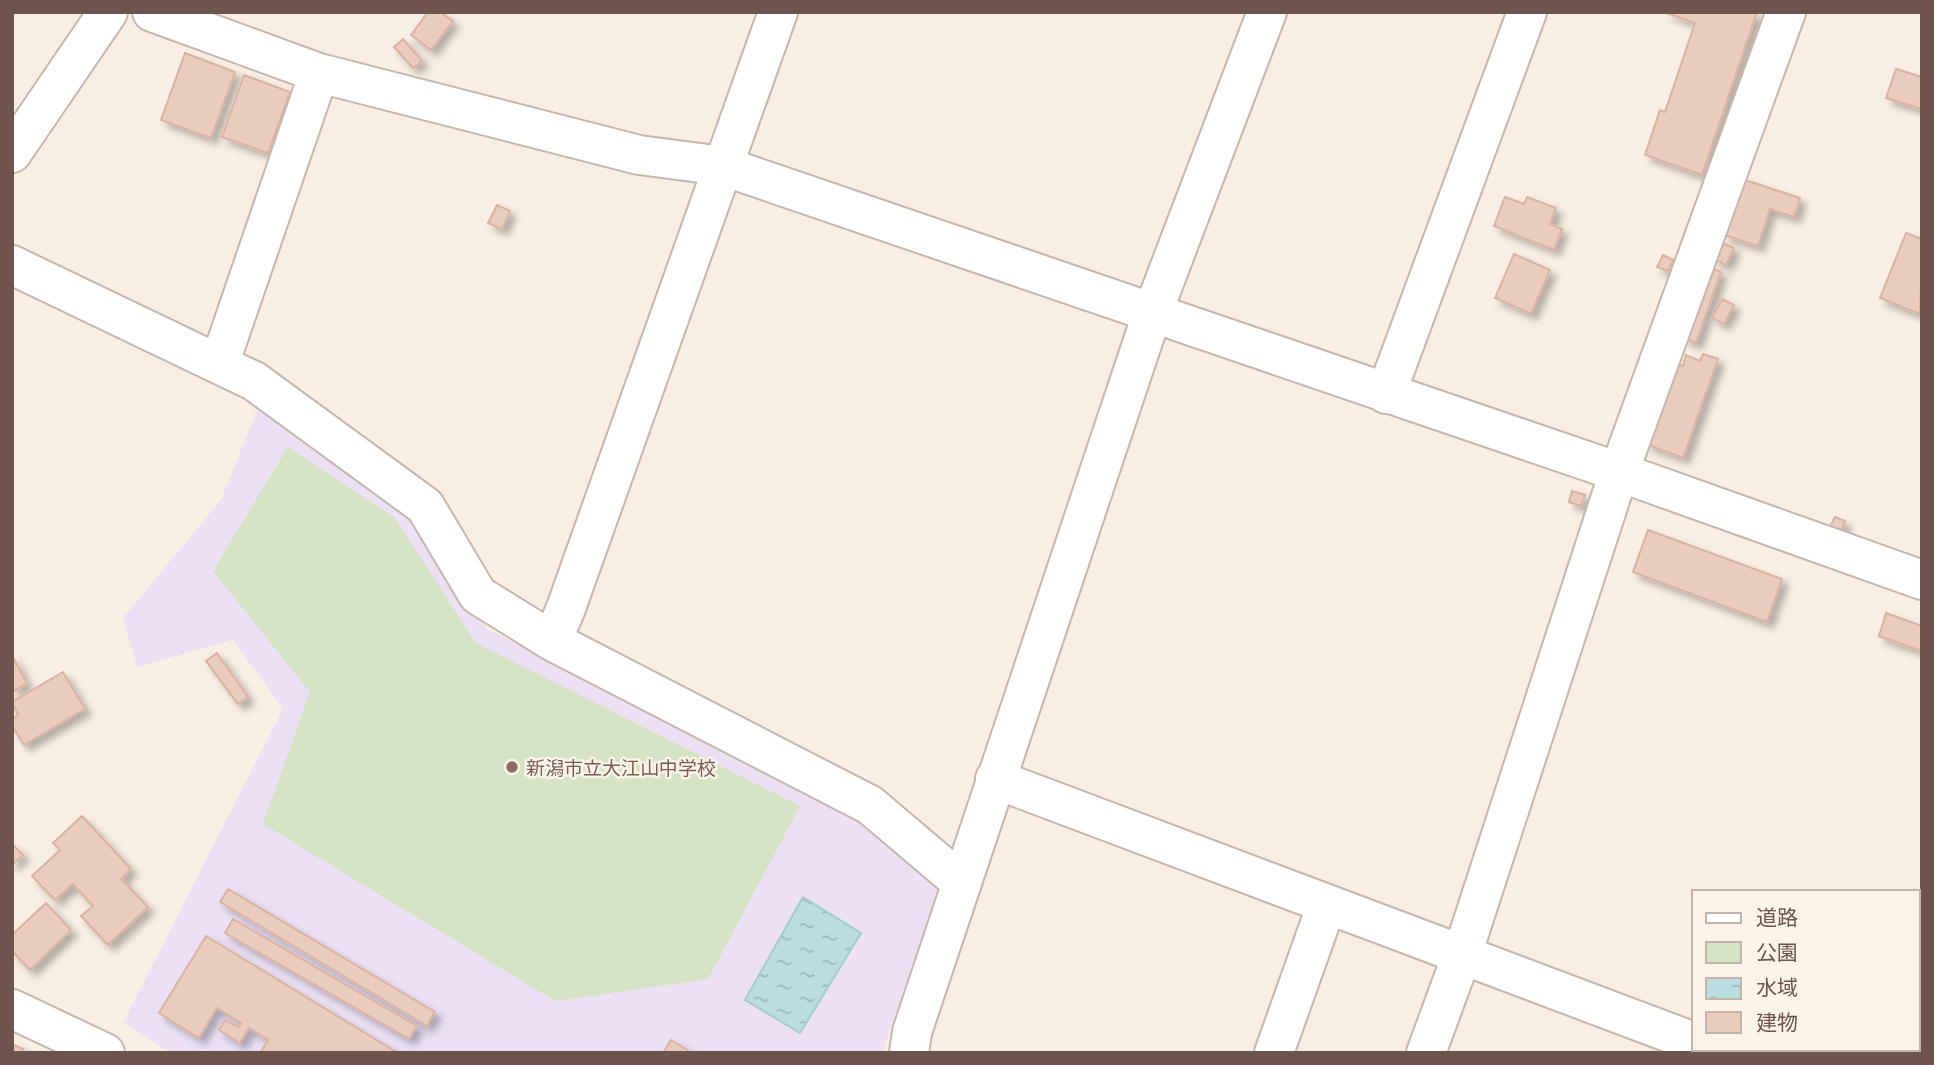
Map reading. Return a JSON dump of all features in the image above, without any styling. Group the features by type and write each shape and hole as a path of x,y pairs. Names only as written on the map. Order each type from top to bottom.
{"street":[{"path":"12,153 96,34 108,12"},
{"path":"152,12 319,73 639,155 723,166 1619,472 1922,580"},
{"path":"552,641 778,12"},
{"path":"909,1053 912,1032 995,779 1152,314 1268,12"},
{"path":"1386,394 1527,12"},
{"path":"1426,1053 1462,955 1619,472 1786,12"},
{"path":"220,362 319,73"},
{"path":"12,265 220,362 254,381 425,506 478,595 552,641 870,805 962,883"},
{"path":"995,779 1692,1041"},
{"path":"1275,1053 1327,904"},
{"path":"12,1009 105,1053"}],"shaded area":[{"name":"新潟市立大江山中学校","path":"264,393 429,519 487,629 890,824 943,876 882,1053 172,1053 123,1023 283,709 233,640 137,667 123,618 221,500"}],"green space":[{"path":"288,447 394,517 476,643 800,806 708,979 555,1001 263,824 310,692 213,571"}],"water":[{"path":"803,897 861,933 800,1033 745,1000"}],"building":[{"path":"428,12 440,12 453,21 431,50 411,35"},
{"path":"1664,12 1757,12 1702,175 1645,155 1660,110 1665,112 1695,23"},
{"path":"403,39 422,61 413,68 394,47"},
{"path":"185,53 235,72 211,138 161,120"},
{"path":"1896,69 1922,77 1922,109 1886,98"},
{"path":"244,75 290,92 268,153 222,137"},
{"path":"1742,179 1800,198 1794,217 1770,209 1758,246 1724,235"},
{"path":"1505,197 1524,204 1527,197 1556,208 1550,224 1562,229 1554,250 1494,226"},
{"path":"497,205 510,211 502,229 488,223"},
{"path":"1906,233 1922,239 1920,314 1880,298"},
{"path":"1720,242 1734,248 1726,265 1713,259"},
{"path":"1514,254 1550,270 1531,314 1495,298"},
{"path":"1663,255 1673,260 1668,271 1657,267"},
{"path":"1709,267 1721,272 1696,343 1683,338"},
{"path":"1722,299 1734,305 1724,324 1712,318"},
{"path":"1703,354 1718,359 1683,458 1646,444 1674,363 1683,366 1686,355 1700,361"},
{"path":"1572,491 1585,495 1581,506 1569,502"},
{"path":"1835,517 1845,521 1840,533 1829,529"},
{"path":"1648,530 1782,579 1767,622 1633,572"},
{"path":"1886,613 1922,626 1922,651 1879,636"},
{"path":"217,653 248,697 238,704 206,661"},
{"path":"12,655 27,684 12,692"},
{"path":"63,672 85,709 24,745 12,726 12,719 18,715 12,702"},
{"path":"82,816 131,869 121,879 148,907 108,945 81,916 93,906 73,884 55,900 32,876 60,850 53,843"},
{"path":"12,844 23,855 12,865"},
{"path":"228,889 435,1012 427,1026 220,902"},
{"path":"46,903 71,930 30,970 12,951 12,935"},
{"path":"233,919 417,1026 409,1039 225,933"},
{"path":"206,936 398,1053 260,1053 268,1040 249,1028 240,1043 219,1030 225,1020 238,1027 241,1023 217,1008 199,1038 159,1013"},
{"path":"671,1040 692,1053 663,1053"},
{"path":"12,1044 23,1049 21,1053 12,1053"}],"place":[{"name":"新潟市立大江山中学校","path":"512,767"}]}
